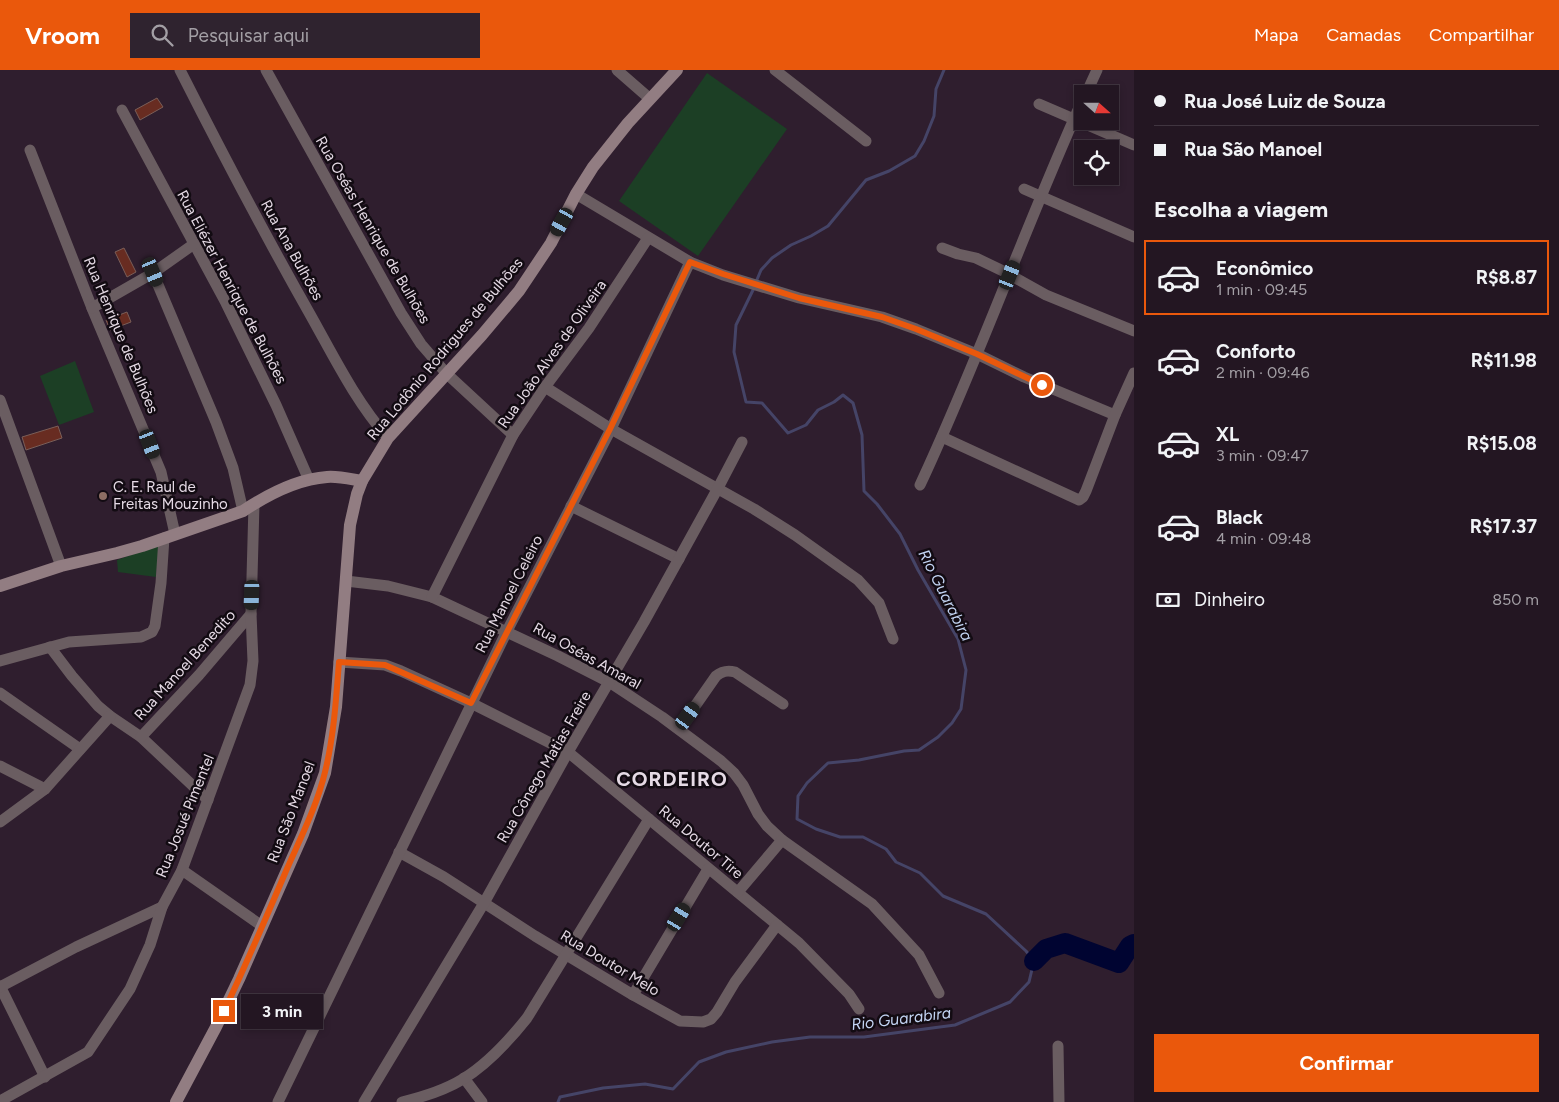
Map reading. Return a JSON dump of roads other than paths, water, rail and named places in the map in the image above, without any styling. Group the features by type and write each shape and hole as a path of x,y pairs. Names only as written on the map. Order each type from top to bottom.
{"main road":[{"name":"Rua Lodônio Rodrigues de Bulhões","path":"362,481 388,438 482,335 534,271 593,166 649,98 678,70"},
{"path":"0,586 62,566 117,554 170,536 249,507 286,488 310,480 328,477 362,481"},
{"name":"Rua São Manoel","path":"176,1102 220,1019 303,834 325,773 336,707 350,525 362,481"}],"street":[{"name":"Rua Ana Bulhões","path":"180,70 228,166 296,290 362,404 388,438"},
{"name":"Rua Oséas Henrique de Bulhões","path":"266,70 401,313 422,344 446,373 513,435"},
{"path":"617,70 649,98"},
{"path":"776,70 866,140"},
{"path":"1090,85 1097,70"},
{"path":"920,485 977,354 1074,119 1040,104"},
{"name":"Rua Eliézer Henrique de Bulhões","path":"122,110 241,332 310,480"},
{"path":"1099,130 1134,145"},
{"name":"Rua Henrique de Bulhões","path":"30,150 92,308 161,472 170,536 155,626 152,632 141,637 68,642 50,647"},
{"path":"1024,189 1134,237"},
{"path":"576,194 690,262 808,301 882,317 916,329 1115,415"},
{"name":"Rua João Alves de Oliveira","path":"432,597 513,435 545,387 589,328 648,238"},
{"path":"92,308 153,272 194,244"},
{"path":"942,248 976,258 1046,295 1134,331"},
{"name":"Rua Manoel Celeiro","path":"278,1102 471,703 610,429 690,262"},
{"name":"Rua Josué Pimentel","path":"0,1101 88,1052 130,988 142,966 162,907 182,870 250,685 254,661 249,507 232,468 216,422 153,272"},
{"path":"942,437 1079,500 1086,491 1115,415 1134,372"},
{"path":"545,387 610,429 718,488 796,535 858,580 879,603 893,638"},
{"path":"0,400 62,566"},
{"name":"Rua Cônego Matias Freire","path":"364,1102 484,902 679,559 742,442"},
{"path":"571,506 679,559"},
{"name":"Rua Oséas Amaral","path":"346,581 388,586 432,597 469,616 507,631 609,682 678,729 734,773 743,785 758,814 767,826 782,840 872,904 919,955 939,993"},
{"name":"Rua Manoel Benedito","path":"141,737 251,614"},
{"path":"0,662 50,647 72,676 110,716 141,737 208,800"},
{"name":"Rua Doutor Tire","path":"339,662 385,665 471,703 568,752 777,924 825,968 859,1009"},
{"path":"678,729 716,676 721,672 729,670 735,672 783,704"},
{"path":"0,693 80,749"},
{"path":"0,822 46,789 110,716"},
{"path":"0,766 46,789"},
{"path":"402,1102 422,1100 464,1078 492,1056 515,1033 527,1018 649,819"},
{"path":"738,892 782,840"},
{"name":"Rua Doutor Melo","path":"399,852 484,902 535,936 633,995 680,1021 703,1022 711,1019 777,924"},
{"path":"633,995 708,868"},
{"path":"182,870 262,926"},
{"path":"45,1077 0,987 76,947 162,907"},
{"path":"1058,1046 1059,1102"},
{"path":"464,1078 482,1102"}],"waterway":[{"name":"Rio Guarabira","path":"756,282 761,270 772,258 791,245 828,226 866,180 889,171 915,156 924,141 934,116 936,89 944,70"},
{"name":"Rio Guarabira","path":"558,1102 560,1097 603,1088 645,1084 673,1089 699,1062 726,1052 772,1042 810,1037 864,1037 955,1025 1010,1002 1029,982 1034,961 1026,951 986,914 943,896 920,873 896,862 886,849 863,837 840,837 816,829 797,819 798,796 807,783 828,763 919,750 938,737 952,723 961,709 966,670 958,639 918,570 900,534 877,504 864,491 862,435 853,403 843,395 818,410 806,425 788,433 762,403 746,402 734,352 736,325 754,288"},
{"path":"1034,961 1046,949 1065,943 1119,963 1130,946 1134,944"}],"place":[{"name":"C. E. Raul de Freitas Mouzinho","path":"103,496"}],"district":[{"name":"CORDEIRO","path":"672,779"}]}
